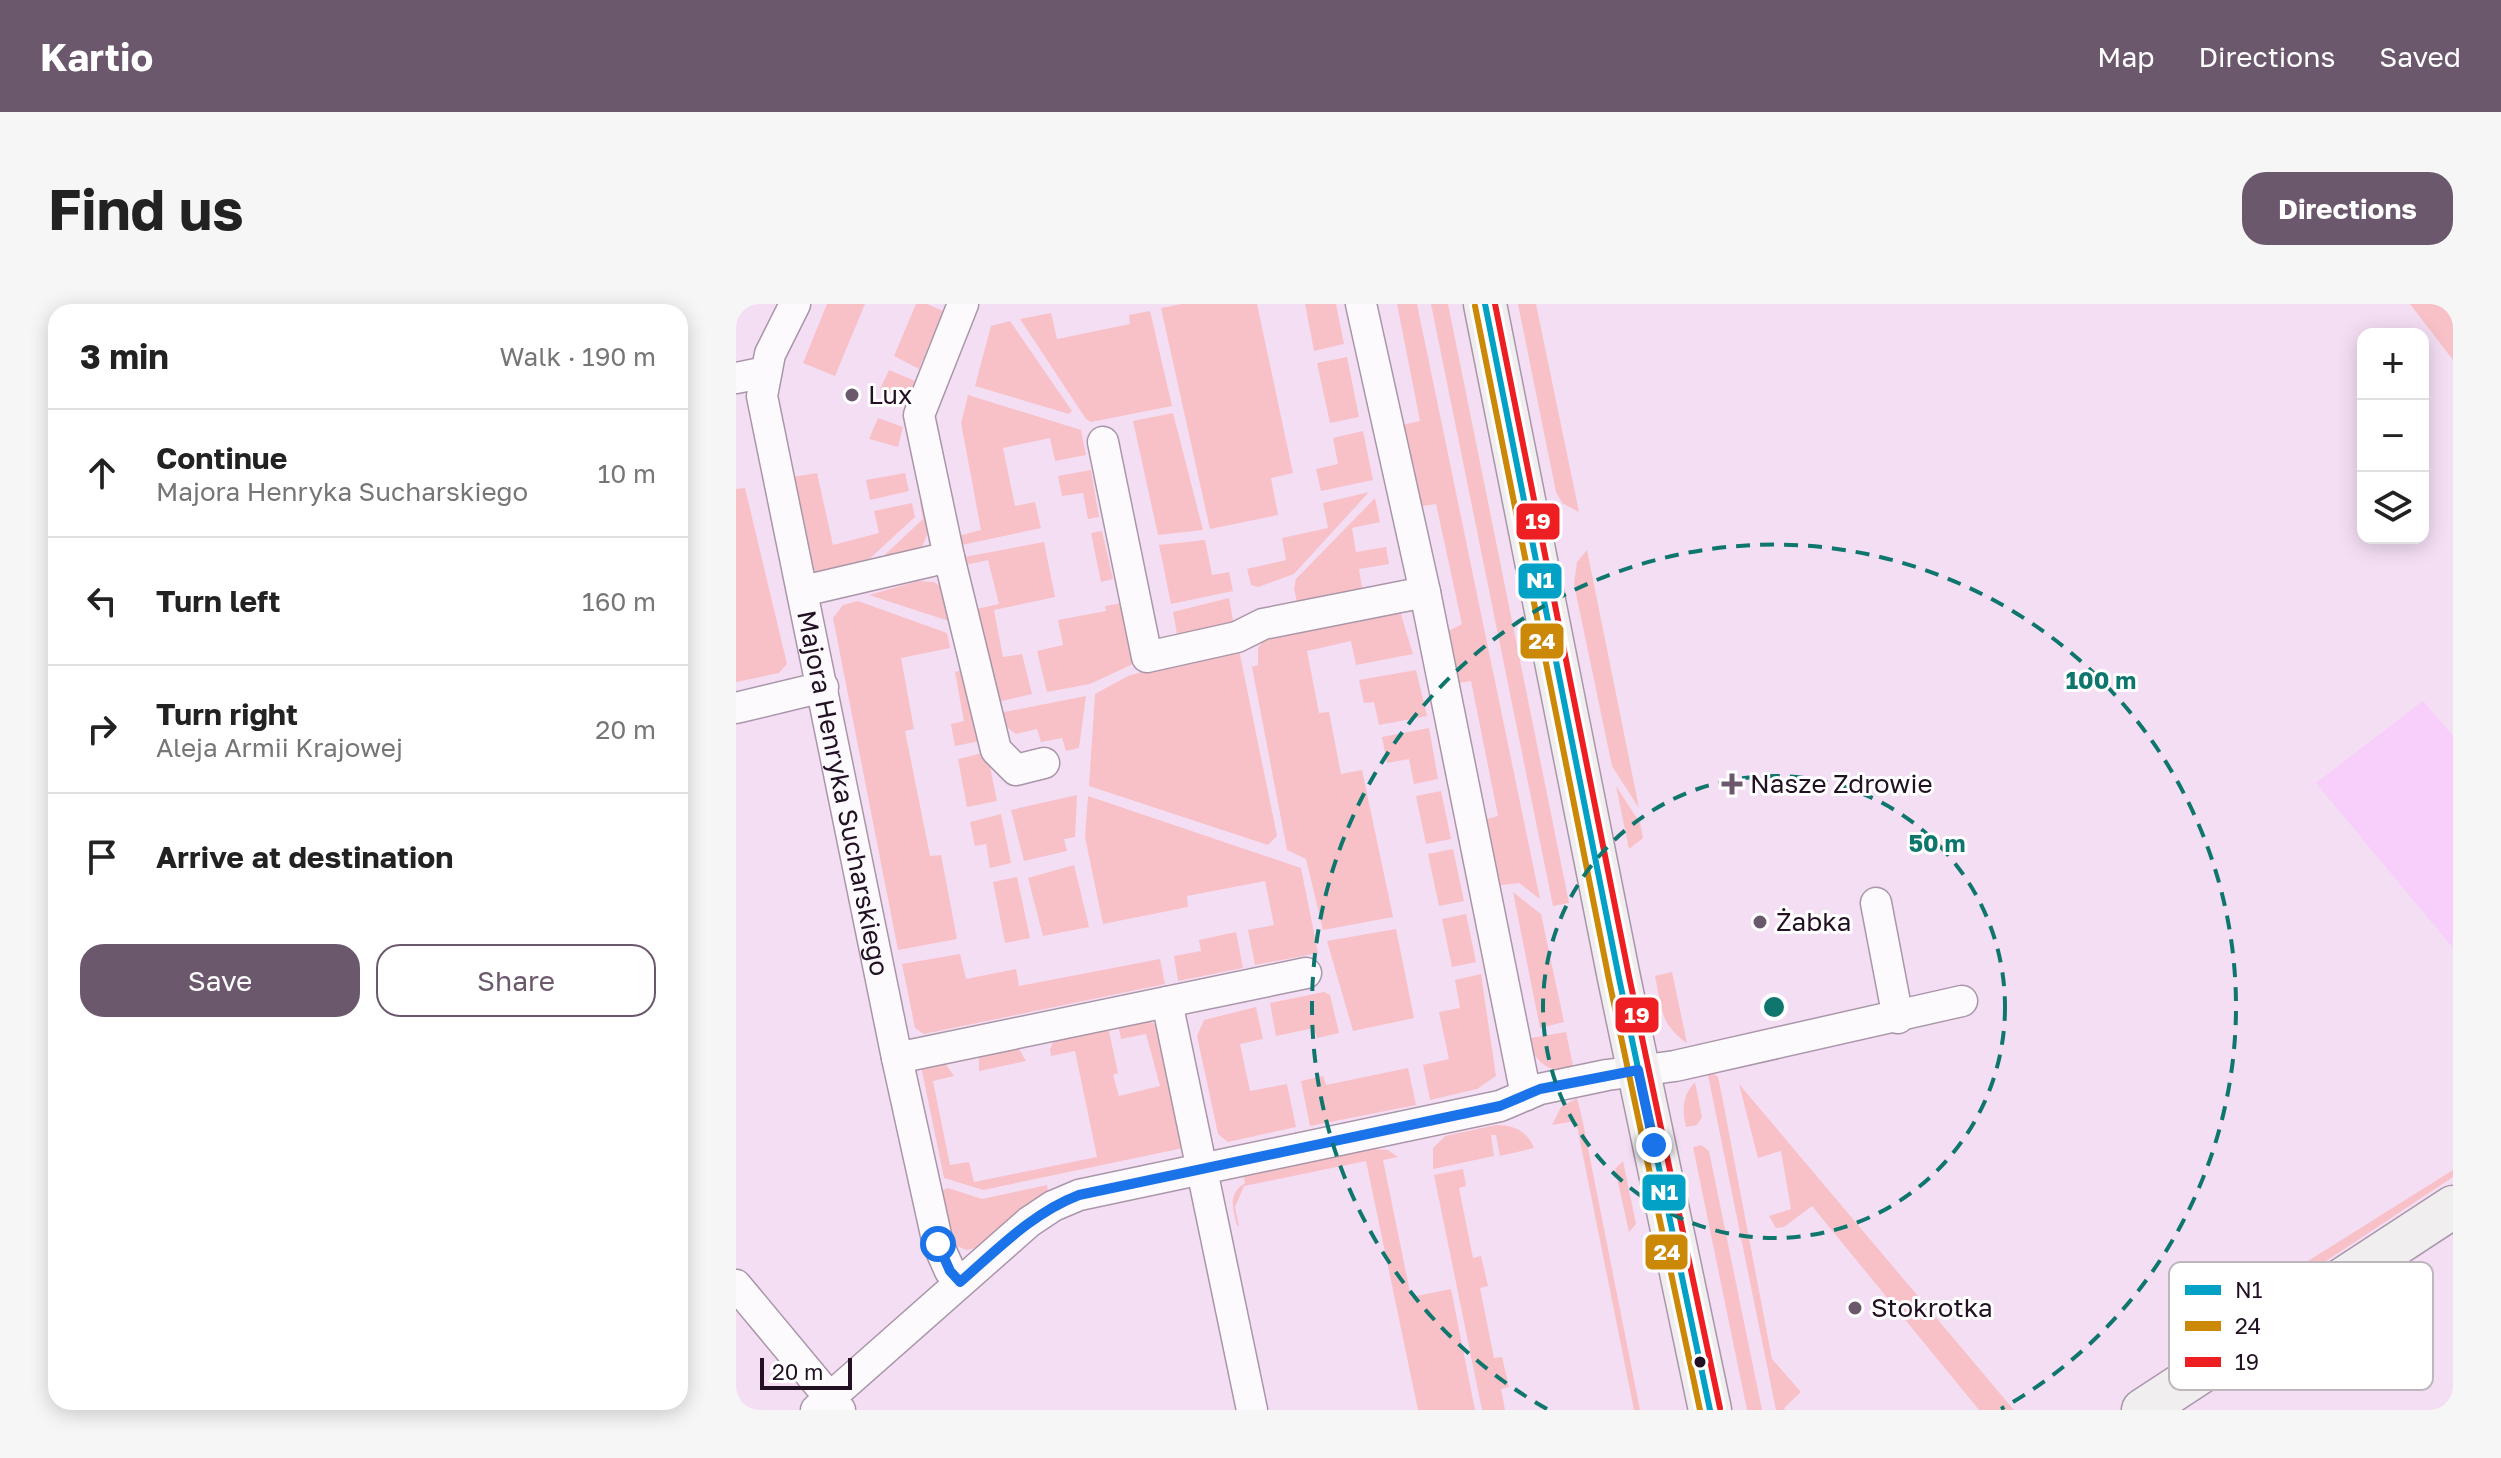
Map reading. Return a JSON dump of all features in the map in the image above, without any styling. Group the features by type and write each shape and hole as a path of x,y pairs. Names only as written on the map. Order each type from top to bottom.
{"street":[{"name":"Majora Henryka Sucharskiego","path":"795,304 770,354 762,396 897,1058 940,1253 960,1282"},
{"path":"963,304 919,415 949,557 996,750 1016,770 1044,763"},
{"path":"1361,304 1425,592 1526,1095"},
{"path":"1485,304 1638,1070 1710,1410"},
{"path":"736,378 766,372"},
{"path":"1103,442 1147,657 1237,637 1263,624 1425,592"},
{"path":"803,591 949,557"},
{"path":"736,708 823,687"},
{"path":"1876,903 1898,1018"},
{"path":"897,1058 1306,973"},
{"path":"736,1285 828,1406 1029,1222 1065,1200 1092,1191 1500,1106 1540,1089 1675,1066 1898,1018 1962,1001"},
{"path":"1167,1002 1252,1410"},
{"path":"2369,1262 2453,1207"},
{"path":"2143,1410 2174,1390"}],"shaded area":[{"path":"827,304 865,304 835,376 803,363"},
{"path":"916,304 927,304 943,311 919,369 894,356"},
{"path":"1181,304 1257,304 1293,473 1271,478 1278,515 1210,529 1161,308"},
{"path":"1305,304 1336,304 1344,344 1314,351"},
{"path":"1397,304 1417,304 1540,899 1519,883 1495,886 1480,821 1498,816 1471,681 1453,684 1443,634 1462,624 1436,504 1416,507 1397,426 1420,421"},
{"path":"1431,304 1448,304 1569,903 1553,906"},
{"path":"1518,304 1536,304 1579,512 1562,503 1556,492"},
{"path":"2410,304 2453,304 2453,360 2429,328"},
{"path":"1150,311 1172,406 1091,422 1086,419 1020,319 1051,313 1057,339 1130,324 1129,315"},
{"path":"1010,321 1072,411 1069,414 975,386 991,326"},
{"path":"1347,357 1359,417 1330,423 1317,363"},
{"path":"889,370 915,381 908,403 880,389"},
{"path":"968,395 1081,430 1086,455 1055,461 1050,438 1003,448 1015,506 1035,502 1041,528 957,546 954,537 981,530 961,423"},
{"path":"1173,413 1203,530 1158,535 1133,421"},
{"path":"878,418 903,427 898,447 869,439"},
{"path":"1363,431 1373,480 1321,491 1316,469 1338,464 1333,438"},
{"path":"1091,470 1099,517 1088,519 1083,493 1062,496 1058,476"},
{"path":"817,473 833,545 879,533 874,511 912,503 915,517 854,573 817,574 813,568 793,477"},
{"path":"905,473 909,491 870,500 866,480"},
{"path":"745,488 787,664 779,673 736,682 736,489"},
{"path":"1369,492 1294,574 1258,587 1251,585 1247,569 1286,560 1282,538 1328,528 1323,503"},
{"path":"1375,498 1380,522 1352,528 1356,552 1386,547 1389,564 1359,569 1363,594 1298,606 1294,589 1296,579"},
{"path":"925,501 929,530 921,549 873,566 923,519 920,502"},
{"path":"1102,531 1113,579 1101,582 1091,533"},
{"path":"1205,540 1212,575 1229,572 1233,591 1171,604 1159,545"},
{"path":"1044,542 1055,597 994,610 1003,657 1022,654 1032,694 994,703 972,610 999,604 988,560 961,566 959,558"},
{"path":"1587,550 1639,808 1612,766 1574,584 1577,562"},
{"path":"918,581 934,582 944,589 952,622 869,595"},
{"path":"1229,598 1234,626 1178,639 1173,612"},
{"path":"858,601 947,633 950,648 901,658 914,729 905,731 930,856 941,855 957,939 898,950 833,618 843,605"},
{"path":"1122,603 1133,664 1090,684 1047,692 1037,651 1063,645 1058,620 1106,611 1105,606"},
{"path":"1399,608 1413,654 1356,665 1351,641 1307,651 1319,713 1329,712 1341,774 1362,770 1393,917 1323,930 1306,859 1287,850 1252,667 1258,665 1258,648 1267,636"},
{"path":"1239,650 1277,836 1268,845 1089,786 1095,694 1128,676"},
{"path":"967,669 985,740 955,746 951,724 964,721 955,672"},
{"path":"1416,670 1427,716 1379,725 1374,702 1364,703 1359,680"},
{"path":"1086,696 1079,748 1066,751 1062,738 1041,742 1037,729 1016,734 999,713"},
{"path":"2423,701 2453,736 2453,948 2316,783"},
{"path":"1429,728 1438,779 1414,784 1409,759 1387,763 1382,737"},
{"path":"987,752 997,801 967,807 958,759"},
{"path":"1616,786 1640,823 1643,838 1629,849"},
{"path":"1441,791 1451,839 1426,844 1416,796"},
{"path":"1077,795 1075,837 1064,839 1067,851 1024,861 1011,810"},
{"path":"1088,796 1301,868 1318,953 1255,965 1248,930 1274,925 1265,881 1187,896 1188,907 1103,924 1085,837"},
{"path":"1001,814 1011,863 990,868 986,844 975,846 970,822"},
{"path":"1453,849 1464,901 1439,906 1428,854"},
{"path":"1074,865 1089,927 1043,936 1028,878"},
{"path":"1017,877 1030,938 1005,943 993,882"},
{"path":"1513,892 1541,914 1564,1022 1540,1028"},
{"path":"1466,914 1476,962 1452,967 1442,919"},
{"path":"1396,929 1414,1018 1353,1031 1327,941"},
{"path":"1236,932 1243,968 1178,981 1174,956 1201,951 1199,940"},
{"path":"960,954 966,979 1016,969 1019,986 1160,959 1165,984 924,1034 915,1028 902,964"},
{"path":"1672,972 1687,1043 1666,1022 1661,1006 1655,976"},
{"path":"1481,974 1496,1076 1477,1089 1430,1100 1423,1065 1449,1059 1439,1012 1460,1008 1455,980"},
{"path":"1324,992 1330,995 1339,1033 1317,1038 1314,1028 1276,1036 1270,1003"},
{"path":"1256,1007 1263,1039 1240,1044 1250,1091 1287,1084 1296,1127 1228,1142 1218,1134 1197,1036 1204,1020"},
{"path":"1148,1020 1161,1028 1188,1147 983,1190 944,1178 921,1066 942,1059 954,1076 933,1081 950,1165 969,1162 974,1182 1097,1157 1075,1051 1051,1056 1050,1049 1055,1038 1108,1027 1118,1073 1113,1075 1119,1096 1160,1086 1146,1034 1121,1039 1118,1025"},
{"path":"1566,1032 1573,1066 1564,1069 1557,1070 1544,1064 1525,1039"},
{"path":"1018,1047 1026,1061 979,1071 979,1056"},
{"path":"1408,1068 1416,1105 1310,1126 1301,1081 1323,1076 1326,1085"},
{"path":"1712,1072 1718,1077 1722,1096 1772,1359 1801,1392 1785,1410 1776,1410 1708,1075"},
{"path":"1695,1082 1702,1117 1697,1125 1686,1127 1684,1103"},
{"path":"1739,1084 2014,1410 1979,1410 1812,1206 1784,1227 1776,1228 1769,1216 1791,1209 1781,1151 1758,1158"},
{"path":"1577,1098 1640,1410 1634,1410 1576,1121 1552,1125 1561,1107"},
{"path":"1496,1125 1519,1130 1528,1137 1534,1148 1500,1156 1496,1135 1491,1135 1494,1156 1433,1169 1433,1148 1445,1136"},
{"path":"1701,1145 1709,1151 1762,1410 1747,1410 1693,1147"},
{"path":"1372,1149 1388,1150 1398,1157 1383,1160 1411,1297 1451,1289 1475,1410 1418,1410 1366,1161 1244,1186 1235,1207 1237,1226 1233,1202 1236,1192 1245,1183 1243,1175"},
{"path":"1623,1161 1636,1224 1629,1232 1615,1169"},
{"path":"1463,1169 1466,1186 1459,1188 1473,1258 1481,1256 1488,1286 1480,1288 1494,1358 1502,1357 1509,1387 1501,1389 1505,1410 1482,1410 1434,1175"},
{"path":"2453,1170 2453,1177 2325,1262 2308,1261"},
{"path":"1047,1185 1048,1192 975,1248 967,1250 954,1245 939,1191 948,1188 982,1199"}],"transit line":[{"name":"N1","path":"1485,304 1619,978 1710,1410"},
{"name":"19","path":"1495,304 1629,976 1720,1408"},
{"name":"24","path":"1475,306 1609,980 1700,1410"}],"place":[{"name":"Lux","path":"852,395"},
{"name":"Nasze Zdrowie","path":"1732,784"},
{"name":"Żabka","path":"1760,922"},
{"name":"Stokrotka","path":"1855,1308"}],"route":[{"path":"938,1244 950,1271 960,1282 1029,1222 1053,1206 1079,1195 1500,1106 1540,1089 1638,1070 1654,1145"}]}
